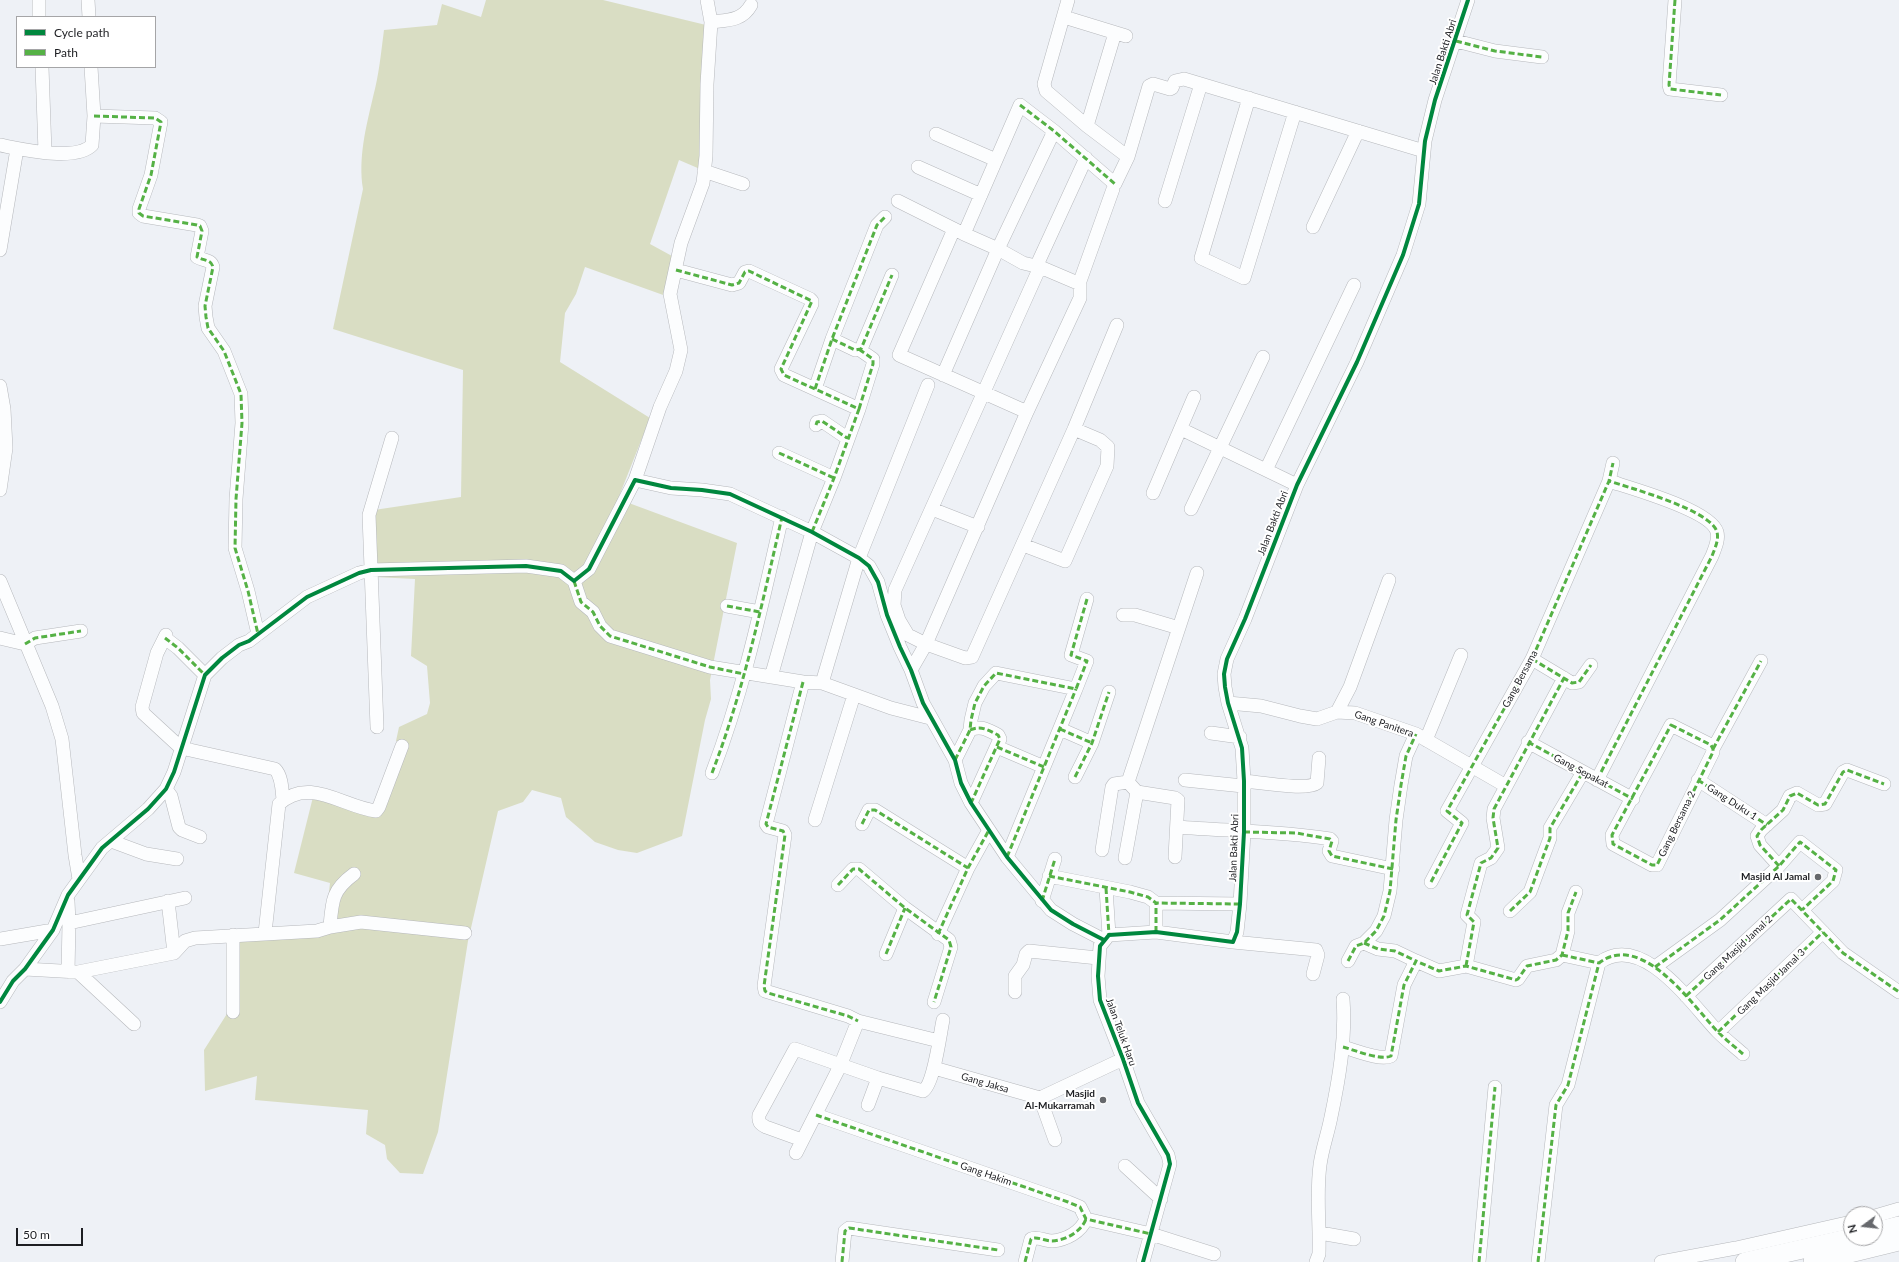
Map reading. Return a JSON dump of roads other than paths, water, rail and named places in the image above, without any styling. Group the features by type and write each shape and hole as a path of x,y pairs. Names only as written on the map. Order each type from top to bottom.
{"highway":[{"path":"1883,1230 1899,1226"},
{"path":"1745,1262 1843,1240"},
{"path":"1813,1262 1899,1241"}],"street":[{"path":"39,0 40,16"},
{"path":"88,0 89,16"},
{"path":"574,581 589,568 635,480 660,407 679,361 681,350 670,298 681,243 703,182 706,156 707,84 711,22 708,0"},
{"path":"1068,0 1044,88 1049,95 1128,157"},
{"name":"Jalan Bakti Abri","path":"1233,942 1240,904 1244,832 1243,783 1242,748 1240,737 1228,702 1224,674 1227,658 1245,619 1297,485 1357,362 1403,255 1419,204 1425,141 1435,100 1456,41 1468,0"},
{"path":"1675,0 1669,85 1670,89 1721,95"},
{"path":"711,22 739,18 744,15 751,5"},
{"path":"1064,17 1120,34 1087,126"},
{"path":"1456,41 1495,51 1542,57"},
{"path":"42,68 45,152"},
{"path":"0,145 17,149 45,152 82,152 89,148 92,145 94,116 91,68"},
{"path":"1028,412 899,355 959,232 981,195 1020,105 1054,131 1114,184 1128,157 1149,86 1153,84 1170,89 1178,79 1184,79 1202,84 1424,151"},
{"path":"1165,201 1202,84"},
{"path":"1249,98 1201,258 1244,278 1295,112"},
{"path":"94,116 155,118 161,122 151,175 139,209 140,213 143,216 197,225 200,226 202,231 197,257 208,260 212,263 213,267 205,306 208,328 224,351 241,394 242,423 236,499 235,548 258,634"},
{"path":"943,375 998,249 1054,131"},
{"path":"1314,228 1358,131"},
{"path":"936,134 996,160"},
{"path":"0,250 17,149"},
{"path":"1086,158 984,393 893,596 894,605 905,632 926,644 965,658 972,657 1074,429 1117,325"},
{"path":"918,167 981,195"},
{"path":"704,171 743,184"},
{"path":"1079,284 1113,188"},
{"path":"898,201 959,232 998,249 1023,263 1038,267 1079,284 1082,288 1080,298 926,644 912,670"},
{"path":"815,389 832,339 877,225 885,217"},
{"path":"676,270 732,285 739,283 745,272 749,271 810,298 812,304 781,369 784,376 858,409"},
{"path":"860,350 892,275"},
{"path":"1266,470 1354,285"},
{"path":"771,677 812,532 834,478 873,364 873,359 860,350 852,349 832,339"},
{"path":"1191,509 1263,357"},
{"path":"822,683 859,558 928,385"},
{"path":"0,386 4,408 6,448 0,490"},
{"path":"1153,493 1194,397"},
{"path":"816,425 817,422 822,421 847,438"},
{"path":"1023,545 1065,561 1107,466 1108,447 1100,440 1074,429"},
{"path":"1181,429 1297,485"},
{"path":"377,727 369,515 392,438"},
{"path":"779,453 834,478"},
{"name":"Gang Bersama","path":"1431,882 1462,823 1447,811 1532,659 1609,481 1613,463"},
{"path":"635,480 671,488 730,494 812,532 859,558 869,566 874,574 887,615 900,647 912,670 930,718 955,760 961,783 970,803 1007,857 1042,901 1061,917 1107,937 1156,932 1233,942 1316,950 1318,955 1313,974"},
{"path":"1597,780 1712,556 1717,541 1717,532 1714,526 1703,517 1683,507 1609,481"},
{"path":"932,509 978,527"},
{"path":"712,773 729,730 743,684 744,674 782,517"},
{"path":"0,1002 13,981 25,970 52,930 68,895 102,848 148,809 166,789 174,772 180,748 205,675 222,658 239,645 258,634 306,597 359,573 371,570 526,566 561,571 574,581 581,602 593,612 600,626 610,636 704,666 744,674 822,683 891,708 930,718"},
{"path":"1128,782 1197,573"},
{"path":"1337,712 1350,688 1389,580"},
{"path":"0,582 52,706 62,739 74,855 79,879"},
{"path":"1007,857 1087,661 1071,656 1087,599"},
{"path":"727,606 760,612"},
{"path":"1123,615 1135,615 1179,628"},
{"path":"0,638 26,644 35,638 81,631"},
{"path":"205,675 166,637 157,653 142,707 143,713 180,748 275,769 278,772 283,800"},
{"path":"1348,961 1356,946 1364,943 1376,931 1384,916 1390,891 1396,820 1406,756 1421,737 1461,655"},
{"path":"1532,659 1576,684 1591,665"},
{"path":"1713,749 1761,662"},
{"path":"955,760 970,730 975,703 984,686 996,673 1076,689"},
{"path":"1466,966 1474,922 1467,914 1481,863 1491,858 1498,848 1492,813 1528,742 1564,678"},
{"path":"803,682 766,824 768,827 783,831 785,835 764,986 765,991 848,1016 858,1021 939,1041"},
{"path":"1075,777 1092,743 1109,692"},
{"path":"814,820 854,695"},
{"name":"Gang Panitera","path":"1228,702 1261,706 1318,719 1337,712 1356,713 1421,737 1506,786"},
{"name":"Gang Bersama 2","path":"1671,725 1710,745 1713,749 1657,865 1652,865 1613,844 1612,835 1633,799 1671,725"},
{"path":"970,730 982,728 998,735 1000,739 970,803"},
{"path":"1060,729 1092,743"},
{"path":"1211,733 1240,737"},
{"name":"Gang Sepakat","path":"1528,742 1633,799"},
{"path":"266,933 279,804 283,800 297,794 315,792 376,811 379,807 402,746"},
{"path":"997,747 1044,767"},
{"path":"1185,780 1301,786 1314,785 1317,782 1319,758"},
{"path":"1779,866 1758,841 1757,836 1783,810 1786,801 1794,794 1797,793 1818,804 1825,804 1843,772 1846,770 1884,784"},
{"path":"1510,911 1530,892 1550,838 1550,828 1583,772"},
{"name":"Gang Duku 1","path":"1698,780 1767,825"},
{"path":"1128,782 1137,792 1175,798 1179,802 1175,857"},
{"path":"1102,850 1112,787 1114,784 1128,782"},
{"path":"166,789 171,796 179,827 182,830 200,837"},
{"path":"1125,858 1137,792"},
{"path":"862,824 869,810 875,810 968,868"},
{"path":"1177,827 1244,832 1296,833 1330,839 1332,842 1329,851 1332,856 1393,869"},
{"path":"938,934 968,868 989,830"},
{"path":"111,841 146,854 177,858"},
{"path":"1655,967 1720,920 1779,866 1800,842 1835,868 1836,873 1833,881 1802,910 1843,952 1899,992"},
{"path":"1042,901 1055,859"},
{"path":"838,885 853,869 857,868 938,934 949,940 951,946 934,1002"},
{"path":"330,927 335,894 342,883 354,874"},
{"path":"1049,876 1148,897 1156,903 1240,904"},
{"path":"1106,888 1107,937"},
{"path":"1364,943 1378,949 1395,951 1439,971 1466,966 1516,980 1527,966 1556,960 1562,955 1568,931 1568,913 1576,892"},
{"path":"68,895 73,972 134,1024"},
{"path":"69,923 185,898"},
{"name":"Gang Masjid Jamal 2","path":"1686,996 1791,899 1802,910"},
{"path":"168,901 174,952"},
{"path":"1156,903 1156,932"},
{"path":"886,954 905,908"},
{"path":"25,970 56,970 73,972 174,952 185,941 195,938 233,934 317,931 330,927 361,922 465,933"},
{"path":"0,939 52,930"},
{"name":"Gang Masjid Jamal 3","path":"1718,1032 1823,932"},
{"path":"233,934 233,1012"},
{"name":"Jalan Teluk Haru","path":"1107,937 1100,946 1098,958 1100,1000 1123,1058 1138,1103 1168,1155 1169,1170 1143,1262"},
{"path":"1014,992 1015,976 1023,965 1026,954 1029,951 1098,958"},
{"path":"1562,955 1599,963 1617,956 1631,956 1644,960 1655,967 1686,996 1718,1032 1743,1054"},
{"path":"1343,1047 1379,1057 1387,1058 1391,1056 1404,985 1416,961"},
{"path":"1538,1262 1556,1105 1568,1085 1599,963"},
{"path":"1316,1262 1319,1254 1320,1233 1318,1188 1320,1164 1338,1085 1343,1047 1343,999"},
{"path":"802,1140 761,1124 758,1120 759,1115 795,1049 840,1066 923,1091 927,1089 934,1068 943,1020"},
{"path":"796,1153 840,1066 858,1021"},
{"path":"1055,1140 1040,1098 1123,1058"},
{"name":"Gang Jaksa","path":"934,1068 1040,1098"},
{"path":"868,1106 878,1078"},
{"path":"1479,1262 1495,1087"},
{"name":"Gang Hakim","path":"816,1115 1068,1202 1080,1207 1086,1219"},
{"path":"1125,1166 1161,1199"},
{"path":"1883,1214 1899,1209"},
{"path":"1025,1262 1031,1239 1034,1238 1053,1241 1071,1235 1080,1229 1086,1219 1151,1234 1214,1254"},
{"path":"1661,1262 1736,1248 1843,1224"},
{"path":"842,1262 845,1231 849,1228 998,1250"},
{"path":"1320,1233 1354,1239"}],"place":[{"name":"Masjid Al Jamal","path":"1818,877"},
{"name":"Masjid Al-Mukarramah","path":"1103,1100"}]}
